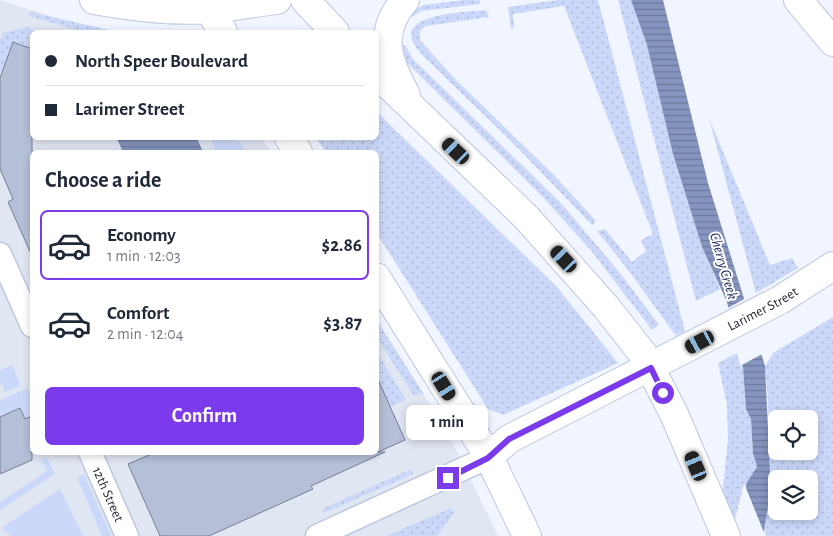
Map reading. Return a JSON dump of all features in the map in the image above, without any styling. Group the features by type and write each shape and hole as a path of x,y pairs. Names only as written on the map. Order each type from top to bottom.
{"main road":[{"path":"94,0 131,6 277,0"},
{"path":"305,0 333,30"},
{"path":"405,0 389,24 388,46 393,68 414,111"},
{"path":"798,0 833,42"},
{"path":"206,4 222,30"},
{"path":"379,76 526,217 606,307 651,368 674,414 726,536"},
{"name":"Larimer Street","path":"488,458 509,439 651,368 780,300 833,266"},
{"path":"379,282 488,458 527,536"}],"street":[{"path":"0,254 30,322"},
{"name":"12th Street","path":"91,455 128,536"},
{"name":"Larimer Street","path":"318,536 488,458"}],"shaded area":[{"path":"0,0 72,23 108,30 30,30 30,140 263,140 270,150 30,150 30,455 379,455 379,324 447,431 498,536 0,536"},
{"path":"479,0 481,4 421,11 412,17 409,14 423,5"},
{"path":"558,0 598,0 685,331 676,336 629,271 597,231 605,229 632,262 646,251 641,240 653,234 564,6 513,14 514,28 511,29 508,7"},
{"path":"618,0 631,0 647,45 658,83 673,154 702,247 720,289 696,301"},
{"path":"486,10 489,17 426,26 420,31 420,40 454,78 554,175 596,221 592,225 512,142 423,56 413,42 412,31 418,23 444,15"},
{"path":"30,12 109,30 76,30 29,16"},
{"path":"27,27 34,30 30,30 30,48 13,42 2,72 0,71 0,41 3,33"},
{"path":"396,45 405,45 413,59 561,203 620,273 659,325 652,330 593,253 543,197 400,56"},
{"path":"379,114 557,287 618,363 503,415 488,409 379,237 379,150 325,150 317,140 379,140"},
{"path":"709,118 770,265 792,258 798,268 756,293"},
{"path":"211,140 238,140 245,150 215,150"},
{"path":"833,317 833,536 766,536 764,519 768,501 768,520 818,520 818,470 770,470 770,460 818,460 818,410 769,410 765,366 773,353"},
{"path":"379,324 423,393 414,396 379,341"},
{"path":"739,352 743,367 746,409 751,419 753,453 757,467 747,482 734,536 718,536 728,439 727,405 718,363"},
{"path":"379,356 406,400 390,407 379,383"},
{"path":"12,365 21,385 5,392 0,381 0,370"},
{"path":"28,388 30,393 30,417 25,419 20,408 0,417 0,400"},
{"path":"47,458 55,474 0,510 0,502 47,471 41,460"},
{"path":"411,469 413,474 324,513 322,509"},
{"path":"84,474 111,536 102,536 77,478"},
{"path":"60,489 83,536 11,536 1,528"},
{"path":"451,508 454,513 437,536 386,536"}],"water":[{"name":"Cherry Creek","path":"631,0 663,0 708,183 765,366 770,470 768,470 768,506 763,536 734,536 747,482 757,467 753,453 751,419 746,409 743,367 727,302 702,247 673,154 647,45"},
{"path":"117,140 198,140 202,150 122,150"}],"pier":[{"path":"746,298 764,353 740,366 726,309"},
{"path":"744,483 765,535 765,536 731,536"}],"building":[{"path":"13,42 30,48 30,140 32,140 32,150 30,150 30,252 8,202 13,199 0,169 0,78"},
{"path":"379,382 405,440 379,452"},
{"path":"20,408 25,419 30,417 30,455 32,455 32,460 0,474 0,417"},
{"path":"149,455 378,455 311,486 313,489 209,536 160,536 128,464"}],"route":[{"path":"448,478 488,458 509,439 651,368 663,393"}]}
